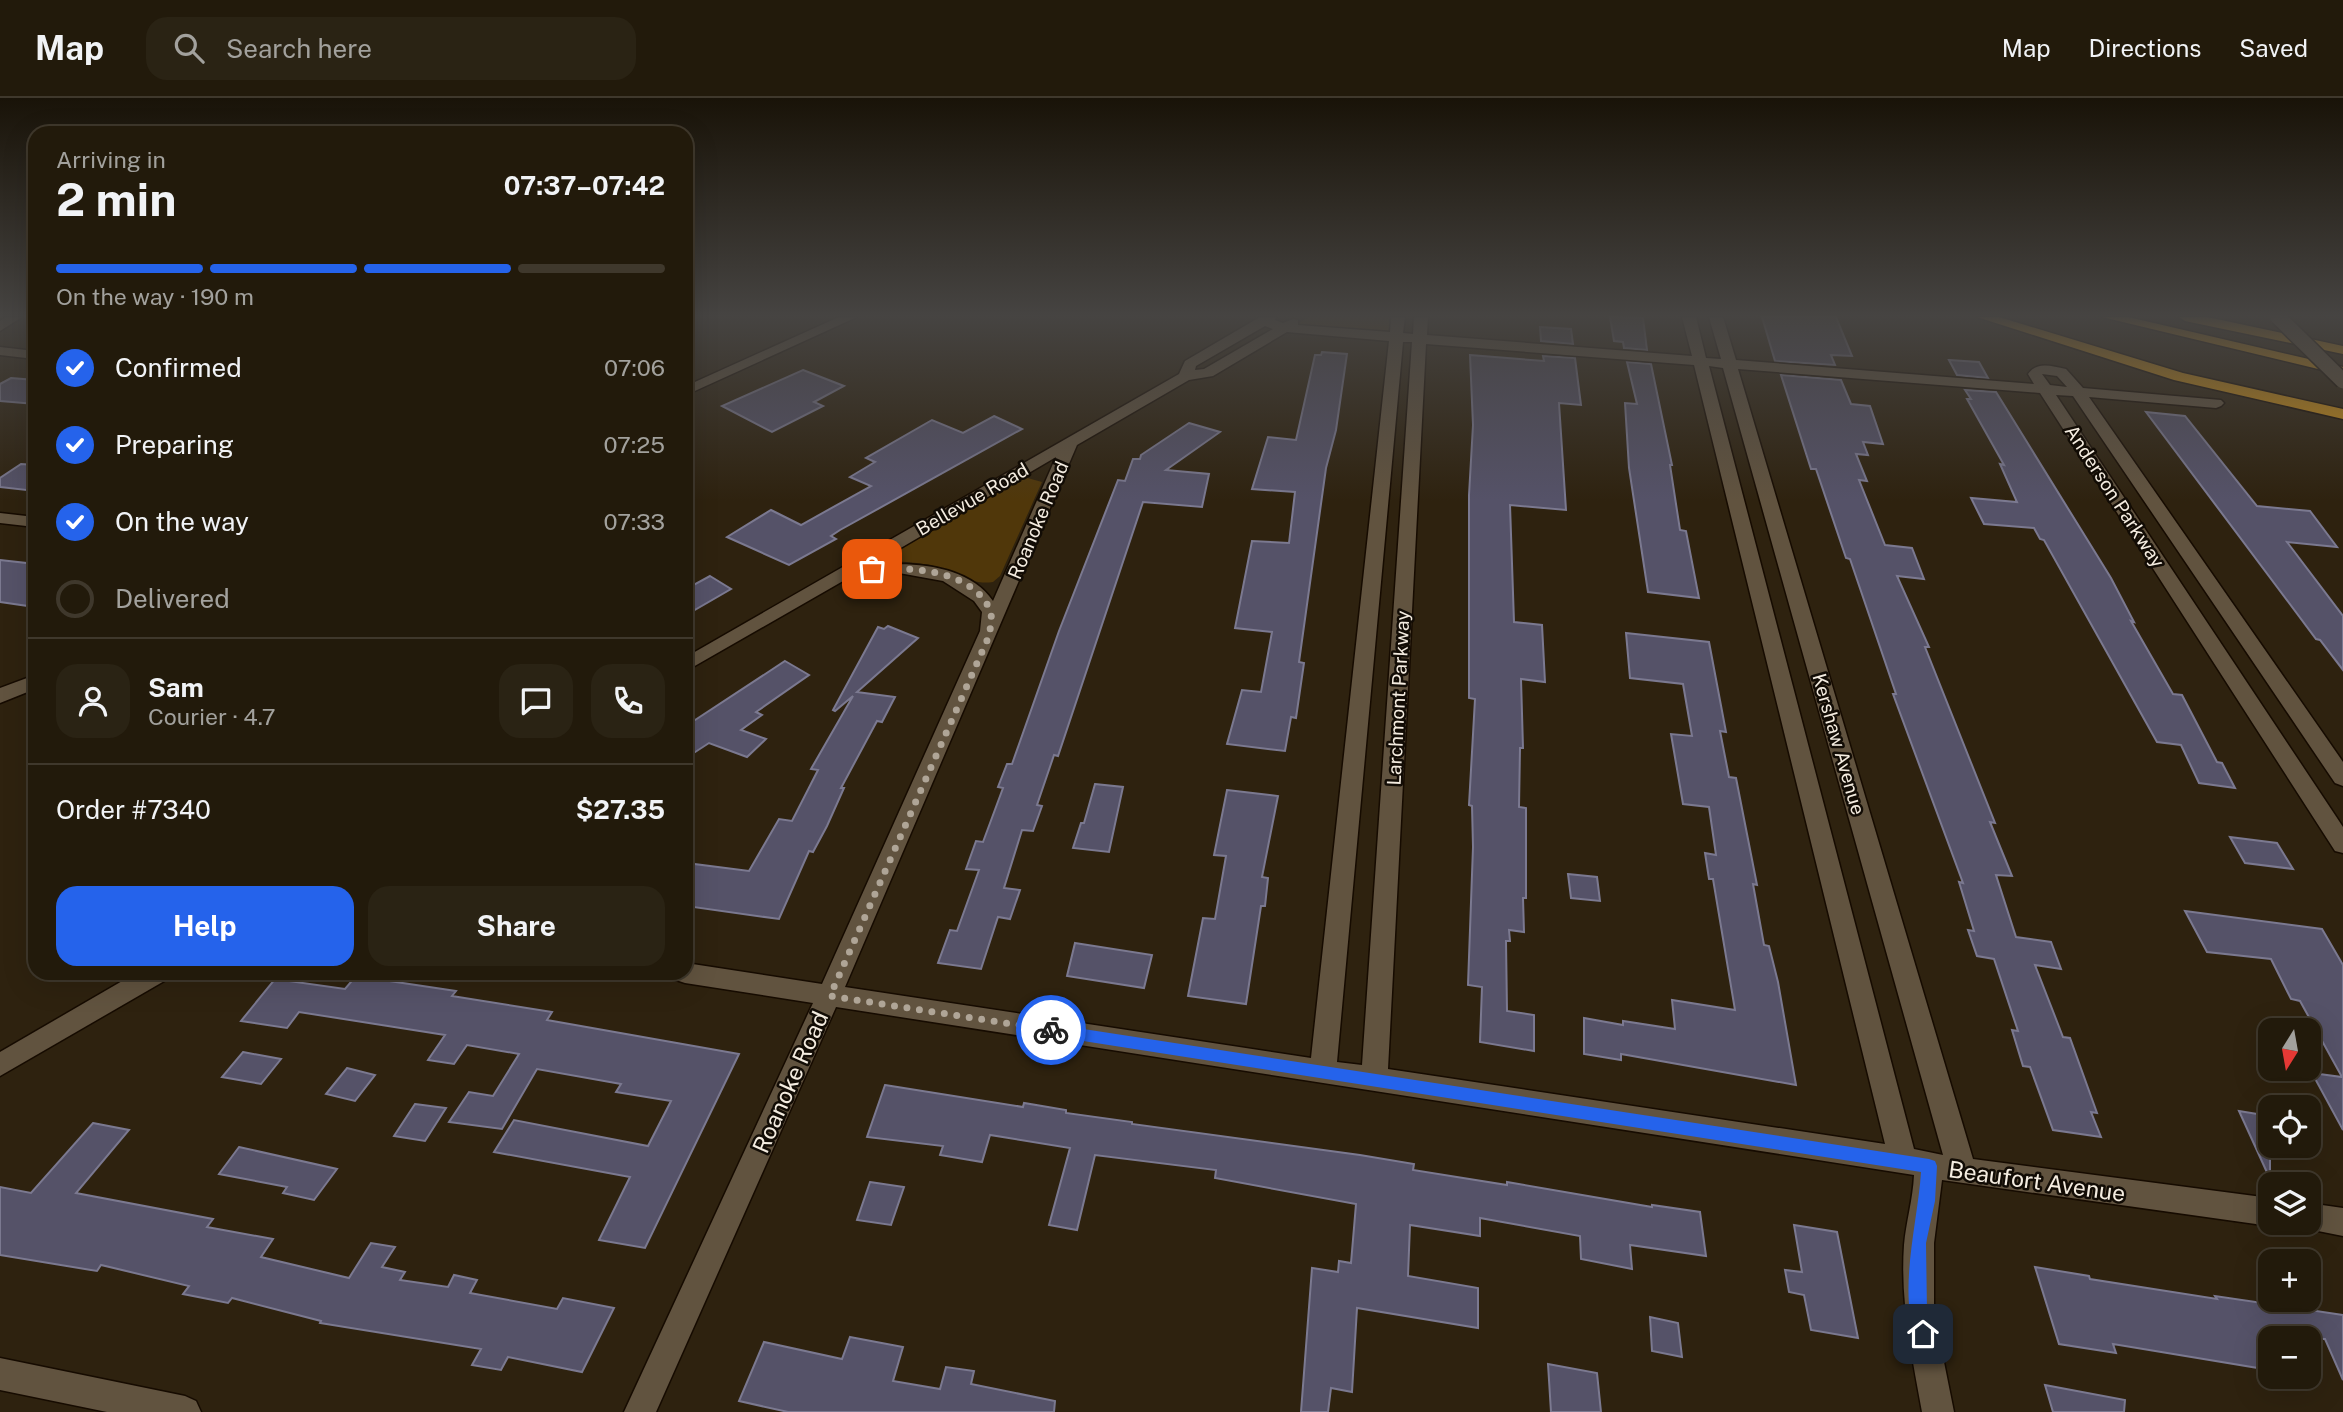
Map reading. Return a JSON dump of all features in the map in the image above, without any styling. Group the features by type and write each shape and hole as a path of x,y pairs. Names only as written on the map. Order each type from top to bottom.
{"highway":[{"path":"2185,378 2343,414"}],"street":[{"path":"693,388 714,378"},
{"name":"Bellevue Road","path":"693,661 1181,378"},
{"name":"Larchmont Parkway","path":"1323,1072 1393,378"},
{"name":"Larchmont Parkway","path":"1374,1080 1417,378"},
{"name":"Kershaw Avenue","path":"1707,378 1927,1201 1919,1243 1919,1312 1938,1412"},
{"name":"Kershaw Avenue","path":"1734,378 1962,1171"},
{"path":"1909,378 2045,390"},
{"name":"Anderson Parkway","path":"2038,378 2343,845"},
{"name":"Anderson Parkway","path":"2066,378 2343,778"},
{"path":"2078,392 2216,403"},
{"name":"Roanoke Road","path":"640,1412 830,996 1072,441"},
{"path":"0,518 28,521"},
{"path":"841,575 899,568 948,576 981,597 991,612 989,636"},
{"path":"0,696 28,684"},
{"name":"Beaufort Avenue","path":"693,974 1962,1171 2258,1210"},
{"path":"0,1065 145,980"},
{"path":"2321,1219 2343,1222"},
{"path":"0,1374 185,1412"}],"shaded area":[{"path":"1024,477 1042,482 1000,576 993,582 976,582 929,565 878,560"}],"building":[{"path":"10,378 28,379 28,403 0,401 0,384"},
{"path":"784,378 824,378 844,386 814,402 823,406 772,432 722,406"},
{"path":"1310,378 1343,378 1336,430 1326,468 1299,662 1304,663 1296,718 1291,717 1285,751 1227,744 1242,690 1261,692 1272,632 1235,628 1252,541 1289,543 1295,492 1252,489 1268,437 1296,440"},
{"path":"1471,378 1578,378 1581,405 1559,403 1566,510 1510,505 1514,622 1542,625 1545,682 1521,679 1523,748 1520,748 1519,807 1526,808 1526,898 1523,898 1524,932 1509,930 1510,941 1506,941 1507,1011 1534,1015 1534,1051 1480,1042 1482,987 1468,985 1473,847 1472,806 1469,805 1475,699 1469,698 1469,495 1473,425"},
{"path":"1631,378 1654,378 1672,465 1680,530 1686,531 1699,598 1648,592 1629,468 1625,403 1637,404"},
{"path":"1782,378 1841,380 1851,404 1870,406 1883,444 1863,442 1868,455 1856,454 1867,481 1859,480 1885,545 1912,548 1924,579 1897,576 1929,647 1925,647 1995,823 1990,822 2012,876 1996,875 2016,937 2051,942 2061,969 2035,965 2063,1037 2070,1038 2097,1113 2091,1112 2101,1137 2053,1130 2030,1067 2023,1066 2012,1030 2018,1031 1994,959 1977,956 1968,930 1974,931 1959,882 1963,883 1893,694 1896,694 1850,559 1846,558 1816,469 1811,469"},
{"path":"1965,390 1996,392 2111,578 2134,622 2131,621 2173,694 2182,695 2217,762 2222,763 2235,788 2199,783 2181,745 2157,742 2044,540 2040,539 2034,528 1984,524 1971,498 2017,502 2000,464 2004,465 1967,399 1971,399"},
{"path":"2146,412 2185,416 2257,506 2310,511 2337,547 2287,542 2343,616 2343,670 2320,640 2316,639"},
{"path":"994,416 1022,429 840,530 831,536 836,539 789,565 727,537 771,510 801,525 871,486 850,477 875,462 866,458 932,420 963,433"},
{"path":"1189,423 1220,432 1166,470 1209,474 1202,507 1143,502 1058,756 1054,755 1037,805 1042,806 1033,831 1022,830 1004,888 1020,890 1010,919 998,917 981,969 938,963 950,930 957,931 979,870 966,869 976,841 983,842 1003,788 998,787 1007,764 1012,764 1059,631 1118,480 1125,481 1133,459 1140,459 1141,455"},
{"path":"21,464 28,464 28,490 0,487 0,478"},
{"path":"0,560 28,563 28,606 0,602"},
{"path":"710,576 731,589 693,611 693,585"},
{"path":"888,626 918,638 857,692 895,697 882,722 877,721 841,788 844,788 827,826 813,852 809,851 779,919 693,907 693,864 749,871 779,819 792,821 818,770 811,769 853,696 833,710 878,627 884,629"},
{"path":"1626,633 1709,642 1726,732 1720,731 1729,777 1736,778 1757,885 1753,884 1764,945 1769,946 1778,982 1796,1085 1621,1054 1621,1060 1584,1054 1584,1018 1623,1025 1623,1021 1675,1029 1672,1000 1735,1010 1713,879 1709,879 1705,853 1716,855 1709,807 1683,804 1671,734 1692,736 1683,684 1630,678"},
{"path":"785,661 809,675 756,712 762,715 741,730 766,739 747,757 709,743 693,753 693,721"},
{"path":"1095,784 1123,787 1109,852 1073,848 1081,823 1084,823"},
{"path":"1227,790 1278,796 1262,877 1268,878 1265,906 1261,906 1246,1004 1188,996 1203,918 1215,919 1226,856 1214,855"},
{"path":"2230,837 2277,843 2293,869 2245,863"},
{"path":"1568,874 1597,877 1600,901 1571,898"},
{"path":"2185,911 2322,929 2343,965 2343,1130 2317,1082 2321,1081 2321,1074 2342,1077 2321,1039 2321,1018 2309,1018 2300,1001 2291,999 2271,959 2207,952"},
{"path":"1075,943 1152,955 1144,988 1067,976"},
{"path":"274,980 345,989 353,980 383,980 456,991 452,996 552,1012 547,1020 739,1054 645,1248 599,1240 630,1177 494,1152 514,1120 648,1146 671,1101 616,1092 621,1084 537,1069 502,1129 449,1122 469,1092 493,1096 519,1054 467,1045 454,1064 428,1060 445,1035 299,1012 287,1028 241,1021"},
{"path":"243,1052 281,1059 261,1084 222,1077"},
{"path":"347,1068 375,1075 355,1101 326,1094"},
{"path":"885,1085 1023,1107 1024,1103 1132,1124 1360,1155 1414,1164 1413,1170 1700,1212 1706,1256 1630,1245 1632,1269 1581,1259 1580,1236 1480,1218 1480,1236 1410,1225 1408,1276 1478,1288 1478,1328 1357,1308 1352,1392 1331,1388 1328,1412 1301,1412 1312,1268 1338,1272 1339,1261 1351,1263 1356,1204 1215,1178 1216,1170 1095,1155 1077,1230 1049,1225 1070,1148 990,1135 982,1162 940,1155 943,1146 867,1137"},
{"path":"415,1104 446,1108 425,1141 394,1136"},
{"path":"2239,1111 2258,1114 2258,1153"},
{"path":"93,1123 129,1130 76,1193 213,1219 207,1227 273,1239 261,1257 349,1278 371,1243 395,1247 382,1267 405,1272 400,1280 448,1287 454,1275 477,1280 470,1293 557,1309 563,1298 614,1308 582,1372 508,1357 501,1370 472,1365 481,1349 320,1323 321,1321 232,1298 228,1303 183,1294 189,1286 101,1265 97,1271 0,1255 0,1187 31,1193"},
{"path":"239,1147 337,1169 314,1200 283,1193 287,1187 219,1174"},
{"path":"2260,1158 2270,1158 2270,1172 2267,1172"},
{"path":"870,1182 904,1187 891,1225 857,1220"},
{"path":"1794,1225 1837,1232 1858,1338 1811,1330 1804,1295 1789,1292 1785,1270 1802,1272"},
{"path":"2035,1267 2089,1276 2090,1279 2217,1299 2215,1296 2258,1302 2258,1312 2321,1312 2343,1315 2343,1380 2325,1339 2321,1339 2321,1326 2258,1326 2258,1368 2113,1344 2116,1353 2059,1344"},
{"path":"1650,1317 1678,1323 1682,1357 1652,1351"},
{"path":"850,1337 903,1347 893,1381 940,1389 946,1367 974,1371 971,1384 1055,1401 1054,1412 788,1412 739,1401 764,1342 842,1359"},
{"path":"1548,1364 1597,1373 1601,1412 1551,1412"},
{"path":"2045,1385 2125,1400 2124,1412 2053,1412"}],"way so far":[{"path":"872,569 899,568 948,576 966,586 981,597 991,612 989,636 830,996 1051,1030"}],"route":[{"path":"1051,1030 1929,1166 1927,1201 1919,1243 1919,1312 1923,1334"}]}
